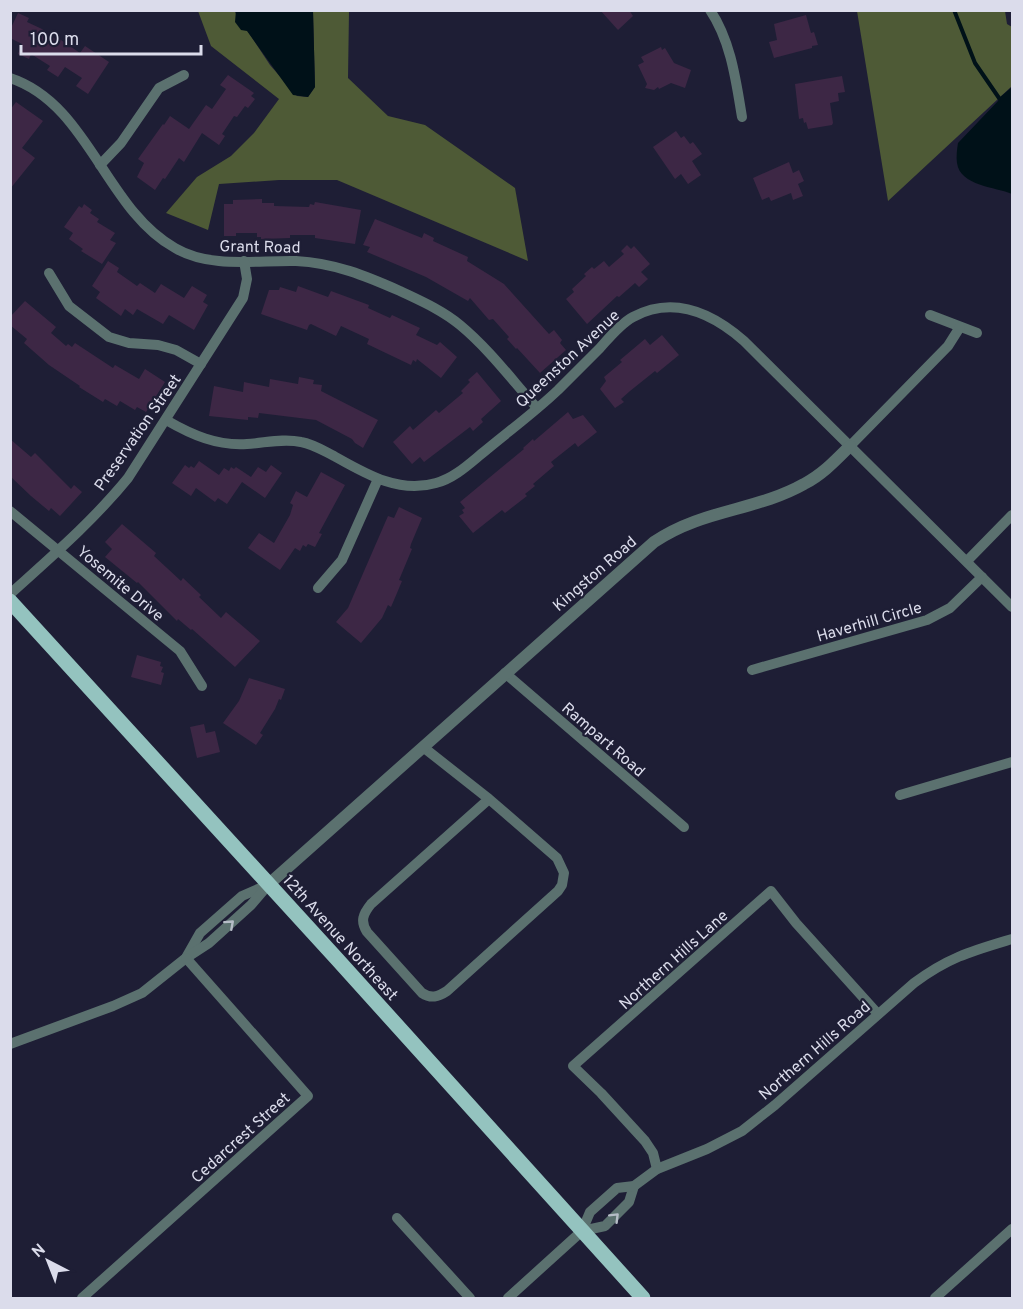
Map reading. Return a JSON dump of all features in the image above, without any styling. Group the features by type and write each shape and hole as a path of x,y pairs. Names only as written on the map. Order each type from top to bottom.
{"main road":[{"name":"12th Avenue Northeast","path":"10,601 643,1299"}],"street":[{"path":"710,10 718,23 728,49 742,117"},
{"path":"100,165 121,143 159,88 184,75"},
{"name":"Grant Road","path":"10,78 32,86 59,108 146,227 176,249 193,256 224,261 330,264 363,275 429,304 472,335 537,408"},
{"name":"Preservation Street","path":"10,594 109,501 128,478 243,298 247,279 244,261"},
{"path":"49,273 69,306 109,337 129,343 158,345 176,350 201,364"},
{"name":"Queenston Avenue","path":"166,420 192,435 225,444 303,442 389,484 414,486 436,484 450,478 537,408 626,322 647,312 674,307 708,315 732,331 1012,607"},
{"path":"930,315 977,333"},
{"name":"Kingston Road","path":"269,884 636,557 670,531 702,518 790,491 820,474 948,346 960,327"},
{"path":"318,588 342,560 378,479"},
{"name":"Yosemite Drive","path":"10,511 180,651 202,686"},
{"path":"967,561 1012,515"},
{"name":"Haverhill Circle","path":"752,670 927,620 950,608 982,577"},
{"name":"Rampart Road","path":"505,673 684,827"},
{"path":"423,747 489,799 556,858 562,866 564,880 558,891 460,980 439,996 428,997 367,932 362,921 363,915 371,904 489,799"},
{"path":"900,795 1012,762"},
{"path":"10,1044 130,999 159,981 186,958 200,933 242,896 269,884"},
{"name":"Northern Hills Lane","path":"657,1169 653,1153 645,1142 602,1093 573,1066 771,891 796,923 878,1014"},
{"name":"Northern Hills Road","path":"582,1231 590,1212 617,1188 634,1186 657,1169 707,1149 742,1131 775,1105 914,983 950,959 1012,939"},
{"name":"Cedarcrest Street","path":"82,1299 308,1096 186,958"},
{"name":"Northern Hills Road","path":"582,1231 605,1226 629,1202 634,1186"},
{"path":"397,1218 470,1299"},
{"path":"935,1299 1012,1229"},
{"path":"508,1299 582,1231"}],"green space":[{"path":"198,11 236,11 270,65 297,96 308,97 315,87 313,11 349,11 348,78 388,116 425,125 515,188 528,261 337,180 279,180 219,184 208,230 166,213 197,177 231,156 254,133 279,99 211,46"},
{"path":"857,11 1005,11 1007,24 1012,27 1012,86 888,201"}],"shaded area":[{"path":"236,10 313,11 315,87 308,97 293,95 247,31 241,30 235,22"},
{"path":"1012,87 1012,194 965,177 960,171 957,158 958,143"}],"building":[{"path":"600,10 629,10 633,16 618,30"},
{"path":"18,13 29,18 27,22 57,40 58,38 80,53 85,46 109,62 88,94 76,86 82,78 65,67 58,77 47,70 50,66 31,54 29,59 18,54 22,44 10,38 10,30"},
{"path":"806,15 811,33 814,32 818,45 774,58 769,42 777,40 774,24"},
{"path":"661,47 662,50 665,48 674,63 691,70 685,88 671,83 654,90 645,88 647,84 638,65 644,62 641,57"},
{"path":"228,75 254,93 251,96 255,99 248,108 245,106 237,117 234,116 222,134 225,136 219,145 202,133 184,162 179,158 155,190 137,177 144,163 138,159 170,116 189,129 206,105 212,109 226,89 220,85"},
{"path":"842,76 845,92 838,93 839,101 830,103 832,125 808,129 803,118 799,119 795,84"},
{"path":"16,102 43,121 22,148 35,158 10,189 10,110"},
{"path":"676,131 690,144 693,142 702,154 692,161 701,175 688,184 681,174 675,179 653,147"},
{"path":"789,162 793,173 799,170 804,181 798,184 803,196 793,200 791,193 771,201 769,197 762,200 753,178"},
{"path":"262,199 262,203 274,203 274,206 309,207 315,202 361,210 355,244 315,238 315,235 290,235 290,238 261,239 257,237 257,233 236,233 236,236 224,236 224,204 233,204 233,200"},
{"path":"84,204 92,210 90,213 99,219 97,222 115,233 110,240 116,243 102,264 81,251 83,249 69,239 73,233 64,227 79,206 82,208"},
{"path":"375,219 422,238 424,233 434,238 433,241 468,257 467,261 504,284 549,334 554,330 566,350 540,373 507,339 509,337 493,319 489,320 470,298 468,301 426,277 367,252 370,247 363,245"},
{"path":"627,245 631,249 634,246 650,264 641,272 648,279 639,287 635,283 619,297 617,296 587,324 566,299 574,292 572,289 586,276 584,274 604,261 609,267 624,254 621,251"},
{"path":"108,261 119,268 117,272 137,286 140,283 155,293 161,284 184,298 192,286 207,295 203,302 208,305 194,330 169,315 163,324 137,309 133,315 125,309 121,316 96,298 100,292 92,286"},
{"path":"298,286 328,297 331,291 369,305 368,308 390,318 392,315 420,328 416,335 437,345 440,342 457,357 441,378 417,359 416,362 413,360 411,365 367,344 369,339 341,326 336,336 311,324 307,330 261,314 269,290 279,290 280,287 296,292"},
{"path":"25,301 56,327 51,333 66,346 68,344 72,347 75,343 113,368 115,365 139,379 145,369 165,382 146,412 137,407 135,410 120,401 117,406 105,399 103,402 49,365 24,343 27,339 10,325 10,317"},
{"path":"662,335 679,355 630,391 621,399 624,402 615,408 600,389 606,381 604,377 645,339 650,345"},
{"path":"477,372 501,401 481,419 483,422 473,431 470,427 424,462 420,457 412,464 393,442 410,426 413,430 436,410 439,413 463,393 461,391 470,382 468,380"},
{"path":"299,377 314,380 313,384 322,385 321,391 378,420 363,448 352,439 316,420 259,413 258,418 248,417 248,420 209,416 214,386 243,392 244,382 269,387 270,379 298,384"},
{"path":"568,412 573,419 583,415 597,432 578,447 575,443 551,462 554,466 533,484 535,486 525,494 527,496 505,513 502,510 473,533 459,516 464,513 462,510 465,508 460,502"},
{"path":"10,439 31,457 35,453 71,489 74,485 82,492 60,516 51,508 49,511 10,476"},
{"path":"199,461 219,475 224,468 229,471 231,467 234,469 236,467 251,477 258,467 266,472 271,465 282,473 265,498 242,482 227,504 218,498 215,502 196,488 191,496 172,483 185,465 194,468"},
{"path":"321,472 345,485 319,533 322,534 315,547 308,544 306,547 303,545 300,551 295,548 280,570 248,548 259,533 274,543 290,515 293,505 290,503 296,491 307,497"},
{"path":"399,507 422,518 399,580 402,581 391,607 388,605 382,618 361,643 336,622 348,608 388,516 394,518"},
{"path":"122,524 156,553 154,556 181,581 183,578 201,595 199,597 221,618 226,612 260,641 235,667 192,629 178,619 177,621 138,582 105,557 112,549 105,542"},
{"path":"137,655 161,662 160,666 163,667 161,672 164,673 161,685 131,677"},
{"path":"249,678 285,689 281,700 279,699 260,733 263,735 256,745 223,723 239,701"},
{"path":"204,724 206,733 215,731 220,752 197,758 190,727"}],"waterway":[{"path":"954,10 975,63 999,98"}]}
